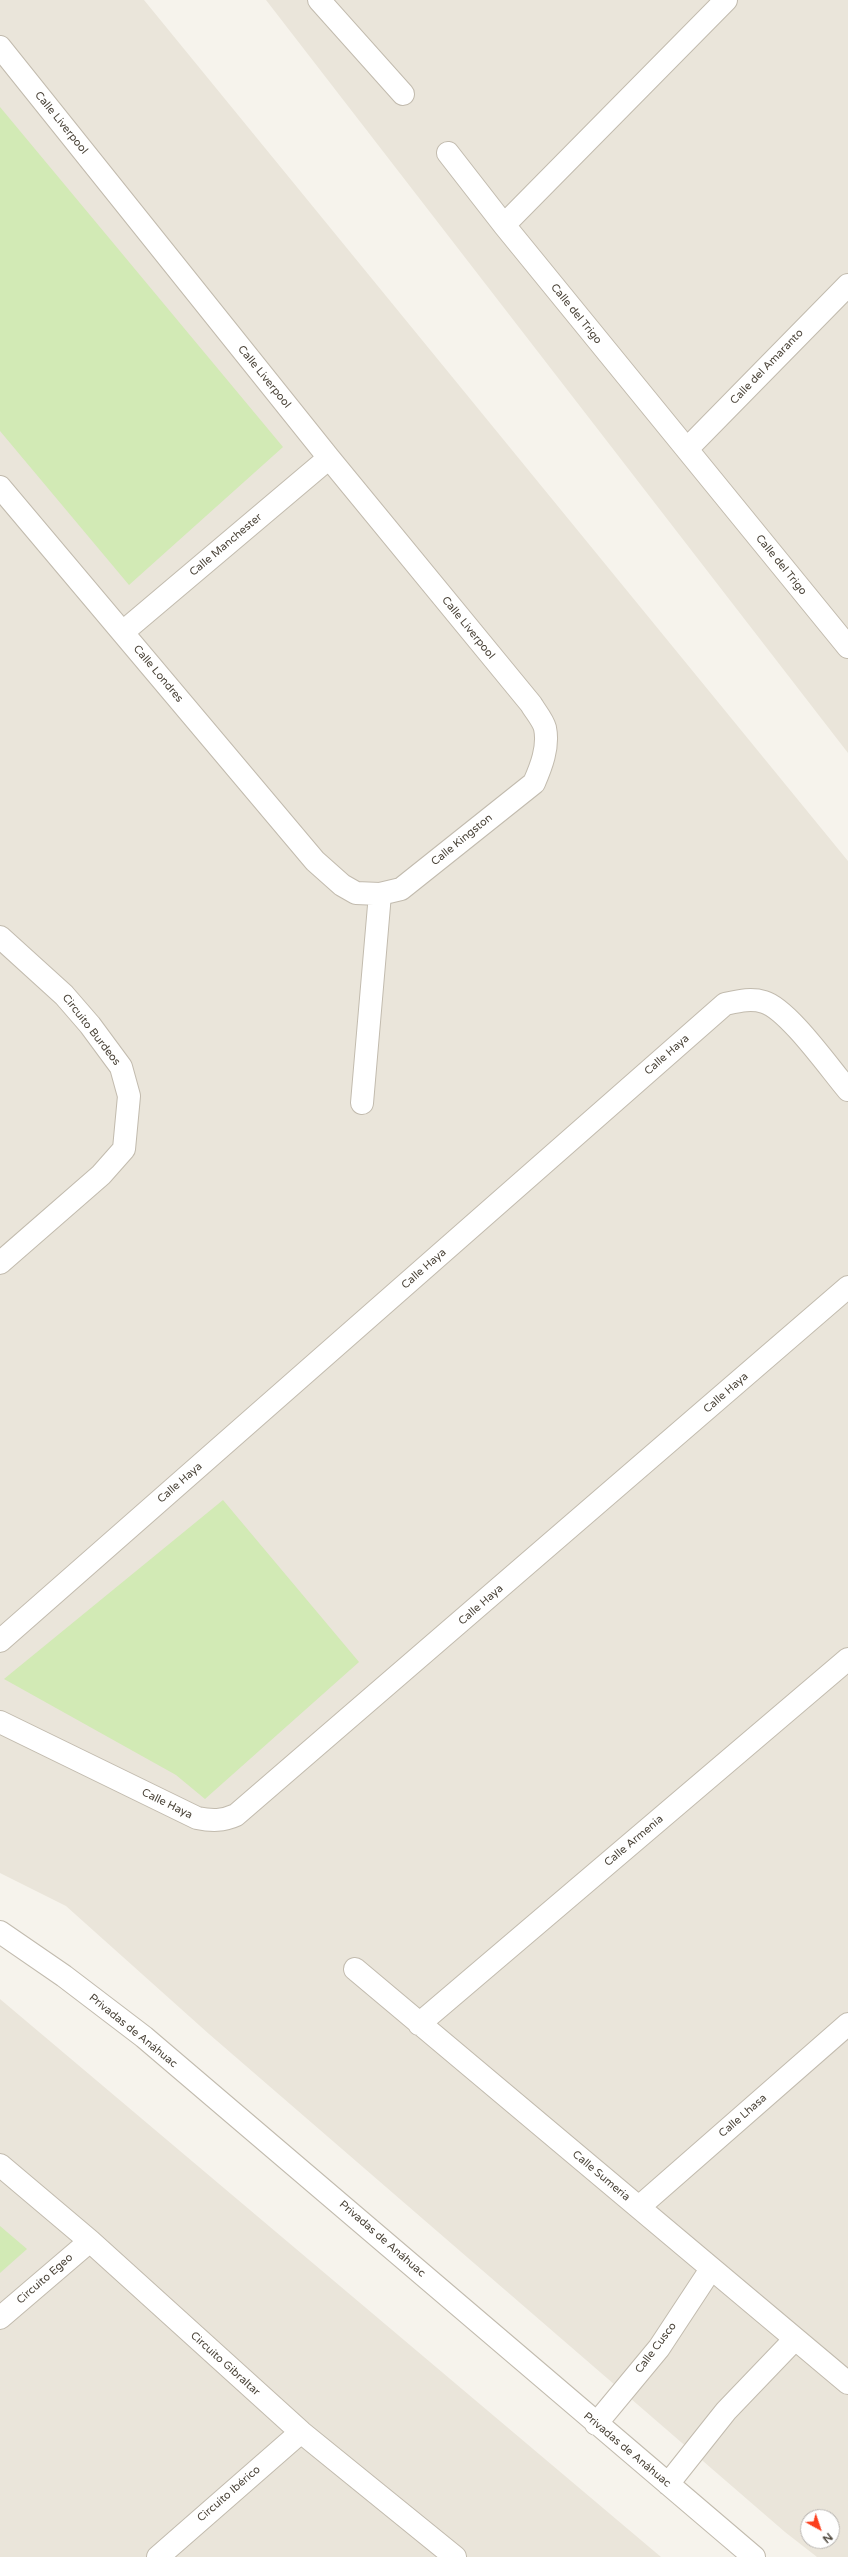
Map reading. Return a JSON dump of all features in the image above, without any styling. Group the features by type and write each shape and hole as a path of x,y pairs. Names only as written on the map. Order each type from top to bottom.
{"street":[{"path":"504,226 726,0"},
{"path":"324,2 403,94"},
{"name":"Calle Liverpool","path":"0,47 329,458 531,704"},
{"name":"Calle del Trigo","path":"448,153 504,226 848,647"},
{"name":"Calle del Amaranto","path":"687,449 848,285"},
{"name":"Calle Manchester","path":"123,632 329,458"},
{"name":"Calle Londres","path":"0,487 315,861"},
{"name":"Calle Kingston","path":"315,861 342,885 356,893 380,894 401,889 534,783 541,767 545,734 544,728 531,704"},
{"path":"362,1103 380,894"},
{"name":"Circuito Burdeos","path":"0,937 64,995 90,1025 122,1067 129,1096 124,1149 101,1175 0,1263"},
{"name":"Calle Haya","path":"0,1641 726,1004 748,999 766,1002 782,1011 848,1090"},
{"name":"Calle Haya","path":"0,1722 197,1818 212,1821 236,1815 848,1287"},
{"name":"Calle Armenia","path":"419,2024 848,1659"},
{"name":"Privadas de Anáhuac","path":"0,1932 64,1976 144,2037 355,2216 596,2424 754,2557"},
{"name":"Calle Sumeria","path":"355,1969 848,2383"},
{"name":"Calle Lhasa","path":"639,2207 848,2024"},
{"name":"Circuito Gibraltar","path":"0,2165 90,2240 301,2432 455,2557"},
{"name":"Circuito Egeo","path":"0,2318 90,2240"},
{"name":"Calle Cusco","path":"596,2424 659,2348 711,2268"},
{"path":"668,2484 726,2411 795,2339"},
{"name":"Circuito Ibérico","path":"158,2557 301,2432"}],"shaded area":[{"path":"0,0 144,0 848,861 848,2557 817,2557 807,2549 840,2549 840,2509 800,2509 800,2544 209,2034 66,1906 0,1873"},
{"path":"266,0 848,0 848,753"},
{"path":"0,1999 661,2557 0,2557"}],"green space":[{"path":"0,107 283,447 129,585 0,431"},
{"path":"223,1500 359,1662 205,1799 176,1775 4,1679"},
{"path":"0,2226 27,2249 0,2273"}]}
